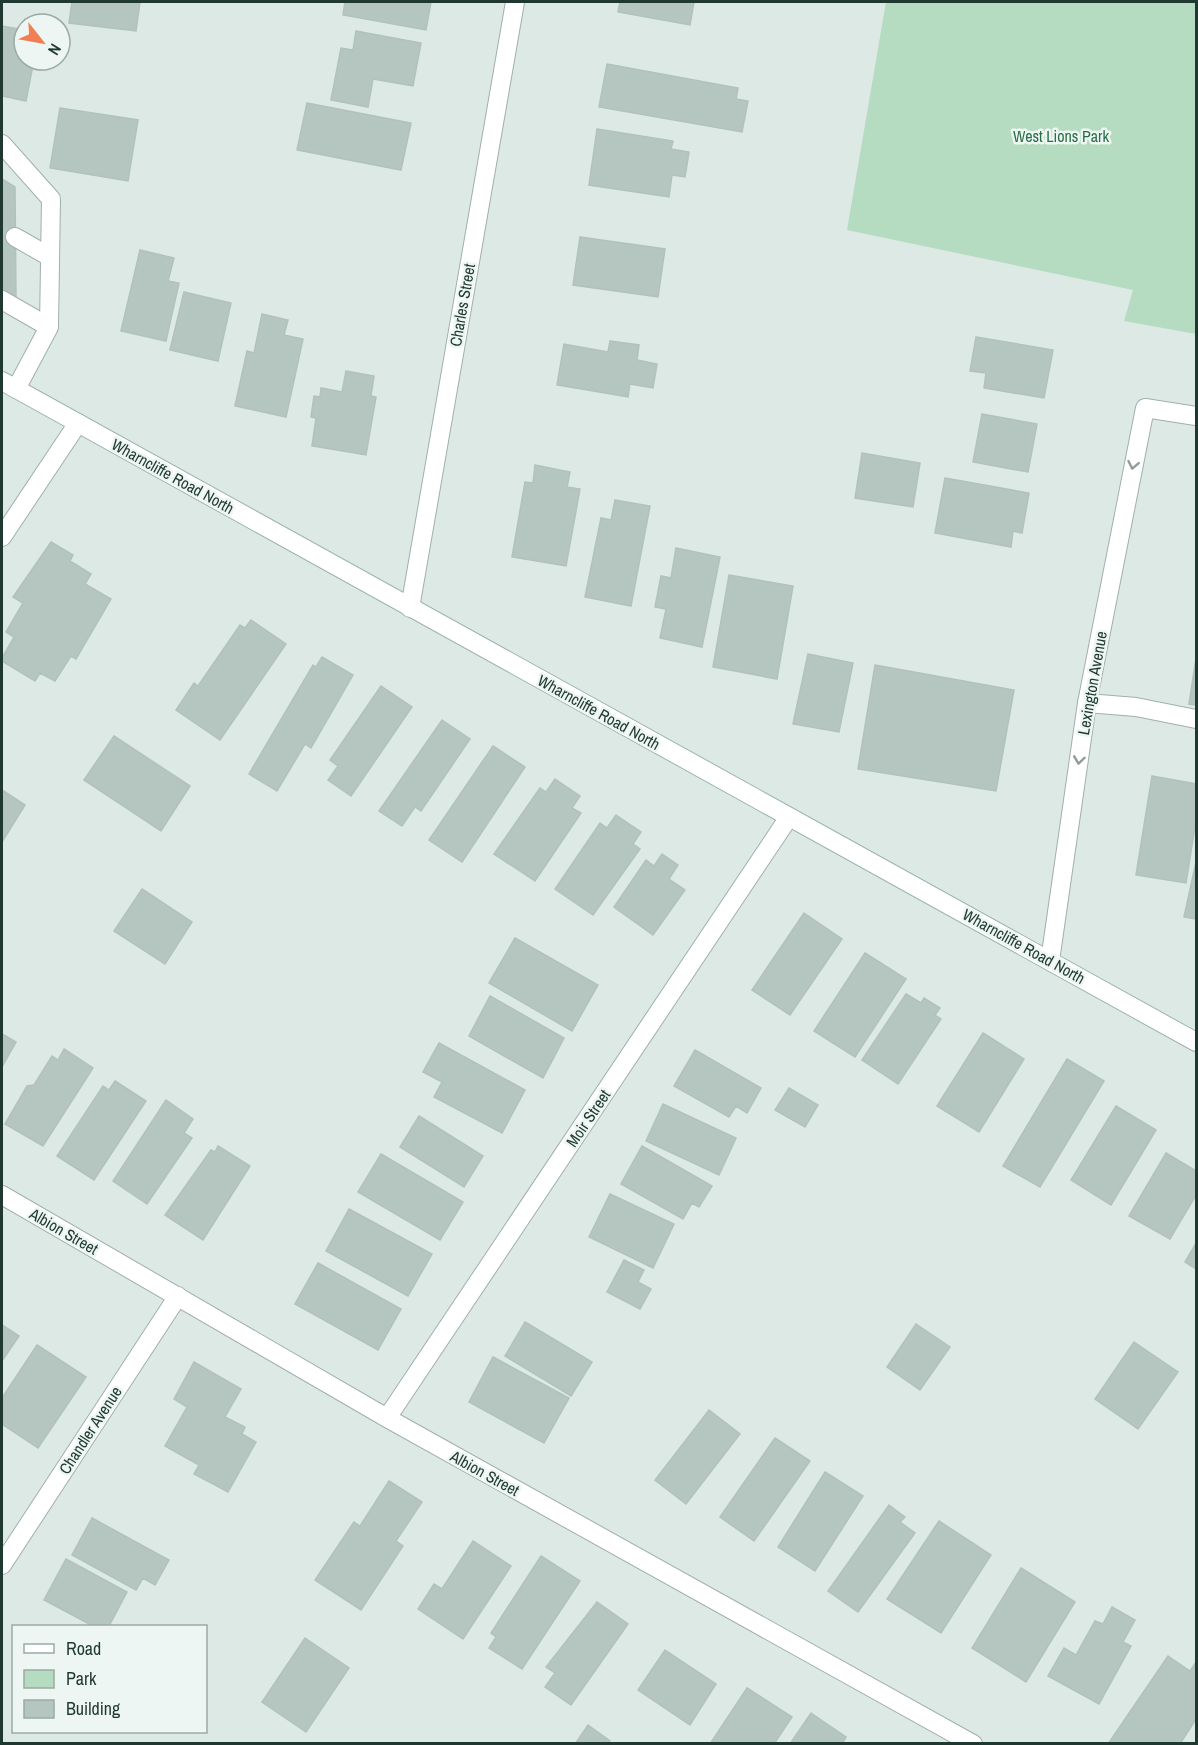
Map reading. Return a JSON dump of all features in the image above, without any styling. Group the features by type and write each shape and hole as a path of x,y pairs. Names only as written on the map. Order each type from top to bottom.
{"street":[{"name":"Charles Street","path":"410,608 514,2"},
{"path":"2,144 51,199 49,327 9,385"},
{"path":"15,237 50,256"},
{"path":"2,300 49,327"},
{"name":"Wharncliffe Road North","path":"9,385 1197,1042"},
{"name":"Lexington Avenue","path":"1050,961 1087,703 1145,408 1197,416"},
{"path":"2,537 78,423"},
{"path":"1087,703 1136,707 1197,719"},
{"name":"Moir Street","path":"387,1418 789,817"},
{"name":"Albion Street","path":"2,1196 387,1418 973,1743"},
{"name":"Chandler Avenue","path":"2,1564 178,1296"}],"green space":[{"name":"West Lions Park","path":"886,2 1196,2 1196,334 1124,321 1133,290 847,230"}],"building":[{"path":"72,2 140,2 136,31 72,23"},
{"path":"345,2 431,2 426,30 343,15"},
{"path":"620,2 694,2 690,25 618,12"},
{"path":"2,26 12,28 12,72 32,72 26,101 2,96"},
{"path":"356,31 421,43 413,86 373,79 368,107 331,100 341,48 353,50"},
{"path":"607,64 738,88 736,99 748,101 742,132 599,107"},
{"path":"307,103 411,123 401,170 297,150"},
{"path":"60,108 138,120 128,181 50,168"},
{"path":"597,129 673,141 671,149 689,152 685,177 672,175 669,197 589,185"},
{"path":"2,179 15,187 16,299 2,290"},
{"path":"580,237 665,249 658,297 573,285"},
{"path":"140,250 174,258 168,281 179,283 166,341 121,331"},
{"path":"184,292 231,303 218,361 170,350"},
{"path":"262,314 288,320 284,335 303,339 286,417 235,406 247,351 254,353"},
{"path":"976,337 1053,350 1044,398 984,388 986,373 970,371"},
{"path":"610,341 639,345 637,360 657,364 653,388 630,384 628,397 557,385 564,344 608,352"},
{"path":"346,371 374,376 371,396 376,397 366,455 312,446 316,418 311,417 314,396 320,397 321,388 342,392"},
{"path":"982,414 1037,424 1028,472 973,462"},
{"path":"862,453 920,463 913,507 855,498"},
{"path":"535,465 570,472 567,487 580,489 566,566 512,557 525,482 533,483"},
{"path":"945,478 1029,493 1022,533 1013,531 1011,547 935,533"},
{"path":"615,500 650,506 631,606 585,597 601,518 611,520"},
{"path":"51,542 73,555 70,561 91,574 85,584 111,599 76,659 71,656 55,681 40,673 35,681 2,661 2,658 14,637 6,632 23,603 13,597"},
{"path":"676,548 720,557 702,647 660,638 666,609 655,607 661,576 671,578"},
{"path":"729,575 793,586 777,679 713,667"},
{"path":"251,620 286,644 220,740 176,710 194,683 198,686 240,625 245,628"},
{"path":"808,654 853,663 839,732 793,724"},
{"path":"322,657 353,675 311,748 305,744 277,791 249,774 313,665 316,667"},
{"path":"1196,658 1196,705 1189,704"},
{"path":"875,665 1014,690 996,791 858,769"},
{"path":"381,686 412,707 351,796 328,780 338,766 330,760"},
{"path":"442,720 470,739 421,811 415,807 402,826 379,811"},
{"path":"114,736 190,786 161,831 84,780"},
{"path":"493,746 525,767 462,862 429,840"},
{"path":"1152,776 1196,784 1196,820 1186,883 1136,875"},
{"path":"555,779 580,796 572,808 581,813 535,881 494,854 540,788 546,792"},
{"path":"2,790 25,805 2,842"},
{"path":"616,815 641,832 633,844 640,849 593,915 555,889 600,823 607,828"},
{"path":"662,854 678,865 669,879 685,890 653,935 614,907 646,860 654,866"},
{"path":"1196,862 1196,919 1184,917"},
{"path":"142,889 192,922 165,964 114,931"},
{"path":"804,913 842,939 790,1015 752,990"},
{"path":"515,938 598,985 572,1031 489,983"},
{"path":"865,953 906,979 855,1057 814,1031"},
{"path":"906,994 921,1003 924,998 940,1008 935,1015 941,1019 898,1084 862,1060"},
{"path":"490,996 564,1038 543,1078 469,1036"},
{"path":"983,1033 1024,1059 979,1132 937,1106"},
{"path":"2,1034 16,1042 2,1067"},
{"path":"439,1043 525,1090 502,1133 434,1097 442,1082 423,1072"},
{"path":"64,1049 93,1068 43,1146 5,1124 27,1086 34,1085 52,1056 58,1060"},
{"path":"695,1050 761,1088 747,1113 736,1106 729,1117 674,1086"},
{"path":"1067,1059 1104,1081 1040,1187 1003,1166"},
{"path":"115,1081 146,1101 94,1180 57,1156 103,1086 109,1090"},
{"path":"789,1088 818,1105 805,1127 775,1110"},
{"path":"166,1100 193,1119 184,1133 192,1138 147,1204 113,1181"},
{"path":"663,1104 736,1138 719,1175 646,1141"},
{"path":"1116,1106 1156,1130 1111,1205 1071,1180"},
{"path":"419,1116 483,1156 464,1187 400,1147"},
{"path":"218,1146 250,1166 203,1240 165,1215 211,1150 215,1152"},
{"path":"642,1146 712,1186 699,1207 692,1203 683,1219 621,1184"},
{"path":"1166,1153 1196,1171 1196,1195 1170,1239 1129,1216"},
{"path":"381,1154 463,1202 440,1240 358,1192"},
{"path":"610,1194 674,1224 653,1268 589,1237"},
{"path":"349,1209 432,1254 408,1296 326,1251"},
{"path":"1196,1243 1196,1269 1185,1262"},
{"path":"624,1260 644,1270 638,1282 651,1289 640,1309 607,1292"},
{"path":"318,1263 401,1309 378,1350 295,1304"},
{"path":"525,1322 592,1362 571,1396 505,1356"},
{"path":"916,1324 950,1347 920,1390 887,1367"},
{"path":"2,1325 19,1336 2,1361"},
{"path":"1134,1342 1178,1372 1138,1429 1095,1399"},
{"path":"37,1345 86,1377 38,1448 2,1424 2,1398"},
{"path":"493,1357 569,1398 544,1443 469,1402"},
{"path":"194,1362 241,1389 225,1417 245,1427 242,1434 256,1442 228,1492 194,1474 199,1465 165,1446 187,1407 174,1399"},
{"path":"709,1410 740,1434 686,1504 655,1480"},
{"path":"775,1438 810,1461 754,1541 720,1517"},
{"path":"825,1472 863,1496 815,1571 778,1547"},
{"path":"389,1481 422,1502 396,1541 403,1546 361,1610 315,1580 354,1522 360,1526"},
{"path":"889,1505 905,1517 900,1522 915,1533 858,1612 828,1591"},
{"path":"92,1518 169,1560 155,1585 143,1578 136,1590 72,1555"},
{"path":"939,1521 991,1555 941,1633 887,1599"},
{"path":"473,1541 511,1566 463,1639 418,1609 434,1584 442,1589"},
{"path":"541,1556 580,1581 522,1669 489,1648 496,1637 491,1633"},
{"path":"66,1559 127,1592 110,1625 91,1625 44,1600"},
{"path":"1021,1568 1075,1602 1026,1682 972,1648"},
{"path":"597,1602 628,1624 571,1705 545,1687 555,1673 546,1667"},
{"path":"1112,1607 1135,1620 1123,1642 1131,1646 1099,1704 1048,1676 1064,1648 1076,1655 1095,1621 1103,1624"},
{"path":"305,1638 349,1668 306,1732 262,1702"},
{"path":"665,1650 716,1684 690,1725 638,1690"},
{"path":"1168,1656 1190,1671 1196,1662 1196,1719 1180,1744 1108,1744"},
{"path":"747,1688 792,1717 774,1744 710,1744"},
{"path":"811,1713 846,1737 842,1744 790,1744"},
{"path":"588,1725 610,1741 608,1744 575,1744"}]}
